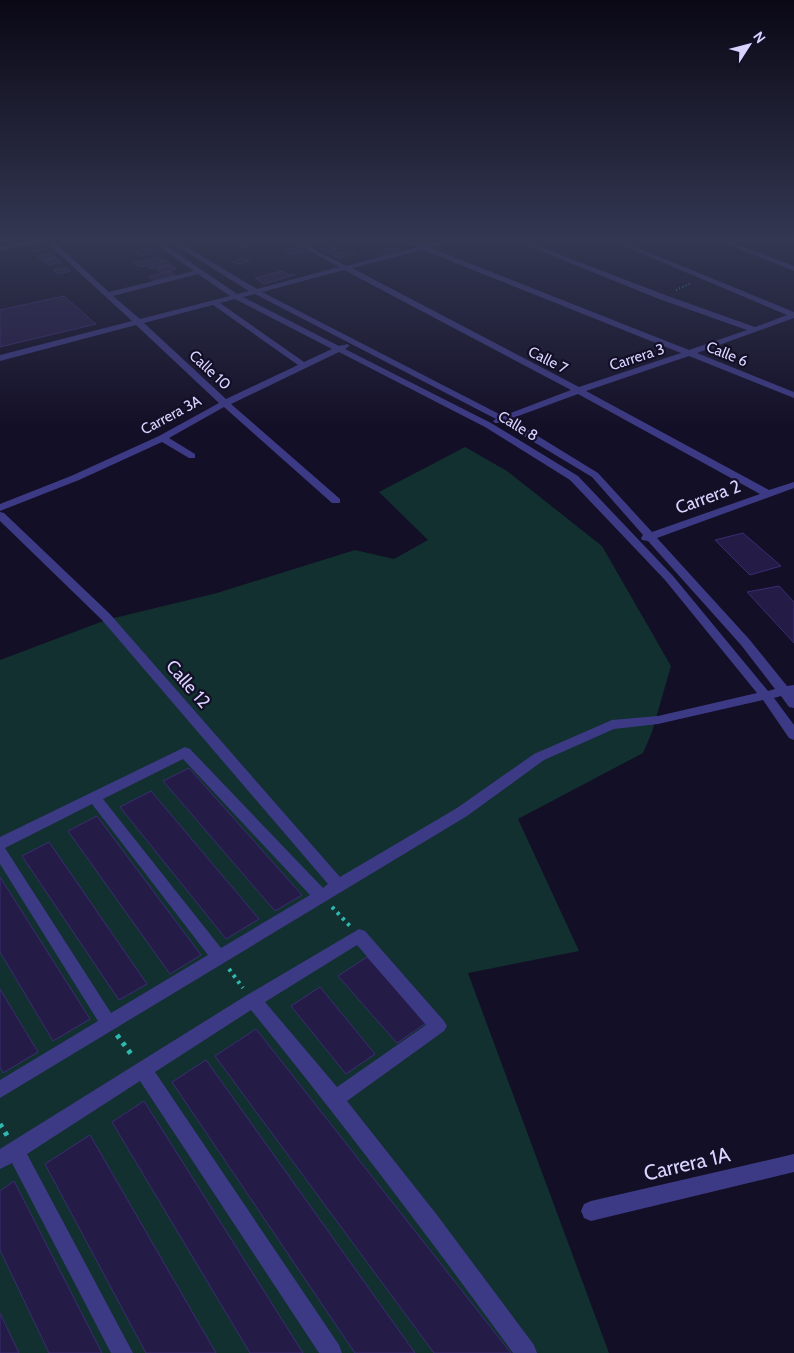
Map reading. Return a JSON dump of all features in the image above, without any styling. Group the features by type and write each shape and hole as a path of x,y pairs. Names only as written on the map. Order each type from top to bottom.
{"street":[{"name":"Calle 10","path":"114,301 225,404 336,501"},
{"path":"0,358 217,301"},
{"name":"Calle 8","path":"245,301 488,425 574,478 669,578 766,696 794,735"},
{"name":"Calle 8","path":"274,301 503,419 595,474 790,691 794,704"},
{"name":"Calle 7","path":"409,301 578,390 768,494"},
{"name":"Calle 6","path":"556,301 794,396"},
{"name":"Calle 6","path":"572,301 794,388"},
{"path":"674,301 755,330"},
{"path":"759,301 794,315"},
{"path":"214,302 303,365"},
{"name":"Carrera 3","path":"488,425 578,390 699,351 794,315"},
{"path":"781,320 794,325"},
{"name":"Carrera 3A","path":"0,508 75,478 162,438 303,365 354,343"},
{"path":"162,438 192,456"},
{"name":"Carrera 2","path":"634,541 794,485"},
{"name":"Calle 12","path":"0,515 106,617 339,886"},
{"path":"0,1090 462,812 539,757 612,725 658,720 790,691"},
{"path":"0,844 185,752 321,896"},
{"path":"94,797 220,958"},
{"path":"0,852 110,1024"},
{"path":"122,1353 8,1155 144,1071 253,1000 359,936 438,1026 335,1099"},
{"path":"253,1000 335,1099 430,1222 526,1353"},
{"path":"144,1071 331,1353"},
{"name":"Carrera 1A","path":"591,1211 794,1163"}],"path":[{"path":"321,896 359,936"},
{"path":"220,958 253,1000"},
{"path":"110,1024 144,1071"}],"green space":[{"path":"465,447 507,471 602,546 671,666 652,732 643,753 518,819 579,951 468,973 609,1353 0,1353 0,660 106,620 217,593 355,550 394,559 428,540 379,492"}],"building":[{"path":"41,301 70,301 96,324 0,347 0,310"},
{"path":"743,533 781,566 750,575 715,540"},
{"path":"779,586 794,602 794,643 747,592"},
{"path":"189,768 302,895 275,911 163,781"},
{"path":"151,791 259,919 226,939 120,807"},
{"path":"97,816 201,955 170,974 68,831"},
{"path":"49,842 147,984 119,1000 22,856"},
{"path":"0,877 90,1019 53,1041 0,952"},
{"path":"367,957 426,1023 397,1043 338,976"},
{"path":"320,987 375,1054 346,1074 291,1006"},
{"path":"0,989 38,1052 3,1073 0,1067"},
{"path":"256,1029 511,1353 434,1353 215,1056"},
{"path":"206,1060 415,1353 355,1353 172,1082"},
{"path":"144,1101 303,1353 250,1353 112,1122"},
{"path":"90,1135 216,1353 146,1353 45,1164"},
{"path":"14,1181 102,1353 49,1353 0,1250 0,1191"},
{"path":"0,1313 19,1353 0,1353"}]}
